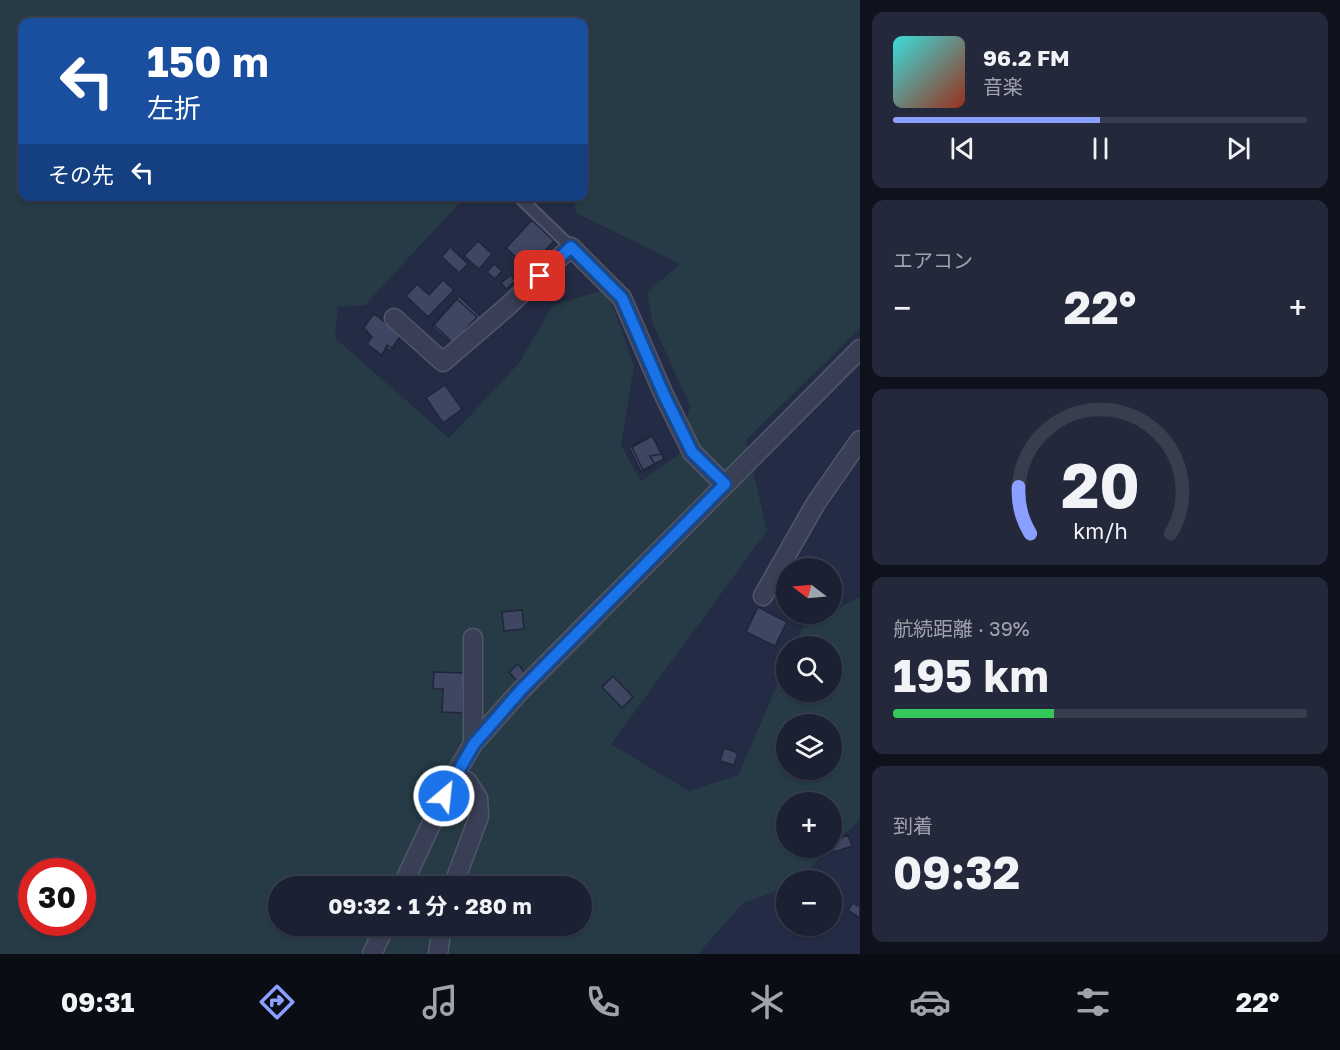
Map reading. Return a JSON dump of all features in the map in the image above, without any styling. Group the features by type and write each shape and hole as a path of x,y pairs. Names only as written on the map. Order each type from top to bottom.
{"street":[{"path":"394,318 442,362 508,306 571,247 622,298 664,395 692,452 725,484"},
{"path":"407,876 454,776 474,744 521,690 860,349"},
{"path":"763,596 816,503 860,440"},
{"path":"473,638 474,744"},
{"path":"454,776 467,781 478,798 479,816 457,876"},
{"path":"372,954 380,936"},
{"path":"438,954 441,936"}],"lane":[{"path":"523,201 571,247"}],"shaded area":[{"path":"0,0 860,0 860,328 746,440 767,531 611,744 689,791 738,775 776,688 776,702 842,702 842,636 799,636 803,627 809,624 842,624 842,606 860,597 860,820 842,837 842,792 776,792 776,858 820,858 808,870 776,870 776,891 743,903 698,954 0,954","holes":["18,18 588,18 588,201 574,201 576,213 680,264 647,292 653,324 690,406 679,454 641,481 621,445 634,366 607,289 553,305 519,363 449,438 335,338 338,307 365,305 461,201 18,201"]}],"building":[{"path":"532,220 554,241 528,268 506,248"},
{"path":"478,241 492,254 479,269 464,256"},
{"path":"450,247 468,264 459,273 442,257"},
{"path":"494,264 502,271 495,279 487,272"},
{"path":"511,275 515,281 506,289 501,283"},
{"path":"443,280 454,290 428,317 406,296 417,284 429,295"},
{"path":"459,296 481,317 454,344 433,324"},
{"path":"457,299 477,317 452,344 432,327"},
{"path":"373,313 402,334 392,348 387,345 382,355 367,344 371,336 364,328"},
{"path":"374,314 402,335 390,351 387,348 381,355 367,344 372,337 362,329"},
{"path":"445,385 462,409 443,423 426,398"},
{"path":"652,435 662,454 650,456 655,465 641,472 629,447"},
{"path":"652,436 664,459 643,470 632,447"},
{"path":"758,607 776,616 776,624 786,624 780,636 776,636 775,646 746,632"},
{"path":"522,610 524,629 504,631 502,612"},
{"path":"518,664 525,673 516,680 509,672"},
{"path":"434,672 464,673 463,713 442,712 443,689 433,689"},
{"path":"613,676 633,697 622,708 602,687"},
{"path":"724,748 738,753 734,765 720,761"},
{"path":"848,835 852,846 842,849 842,837"},
{"path":"853,903 858,906 860,903 860,918 848,910"}],"route":[{"path":"444,796 474,744 521,690 725,484 692,452 664,395 622,298 571,247 540,276"}]}
